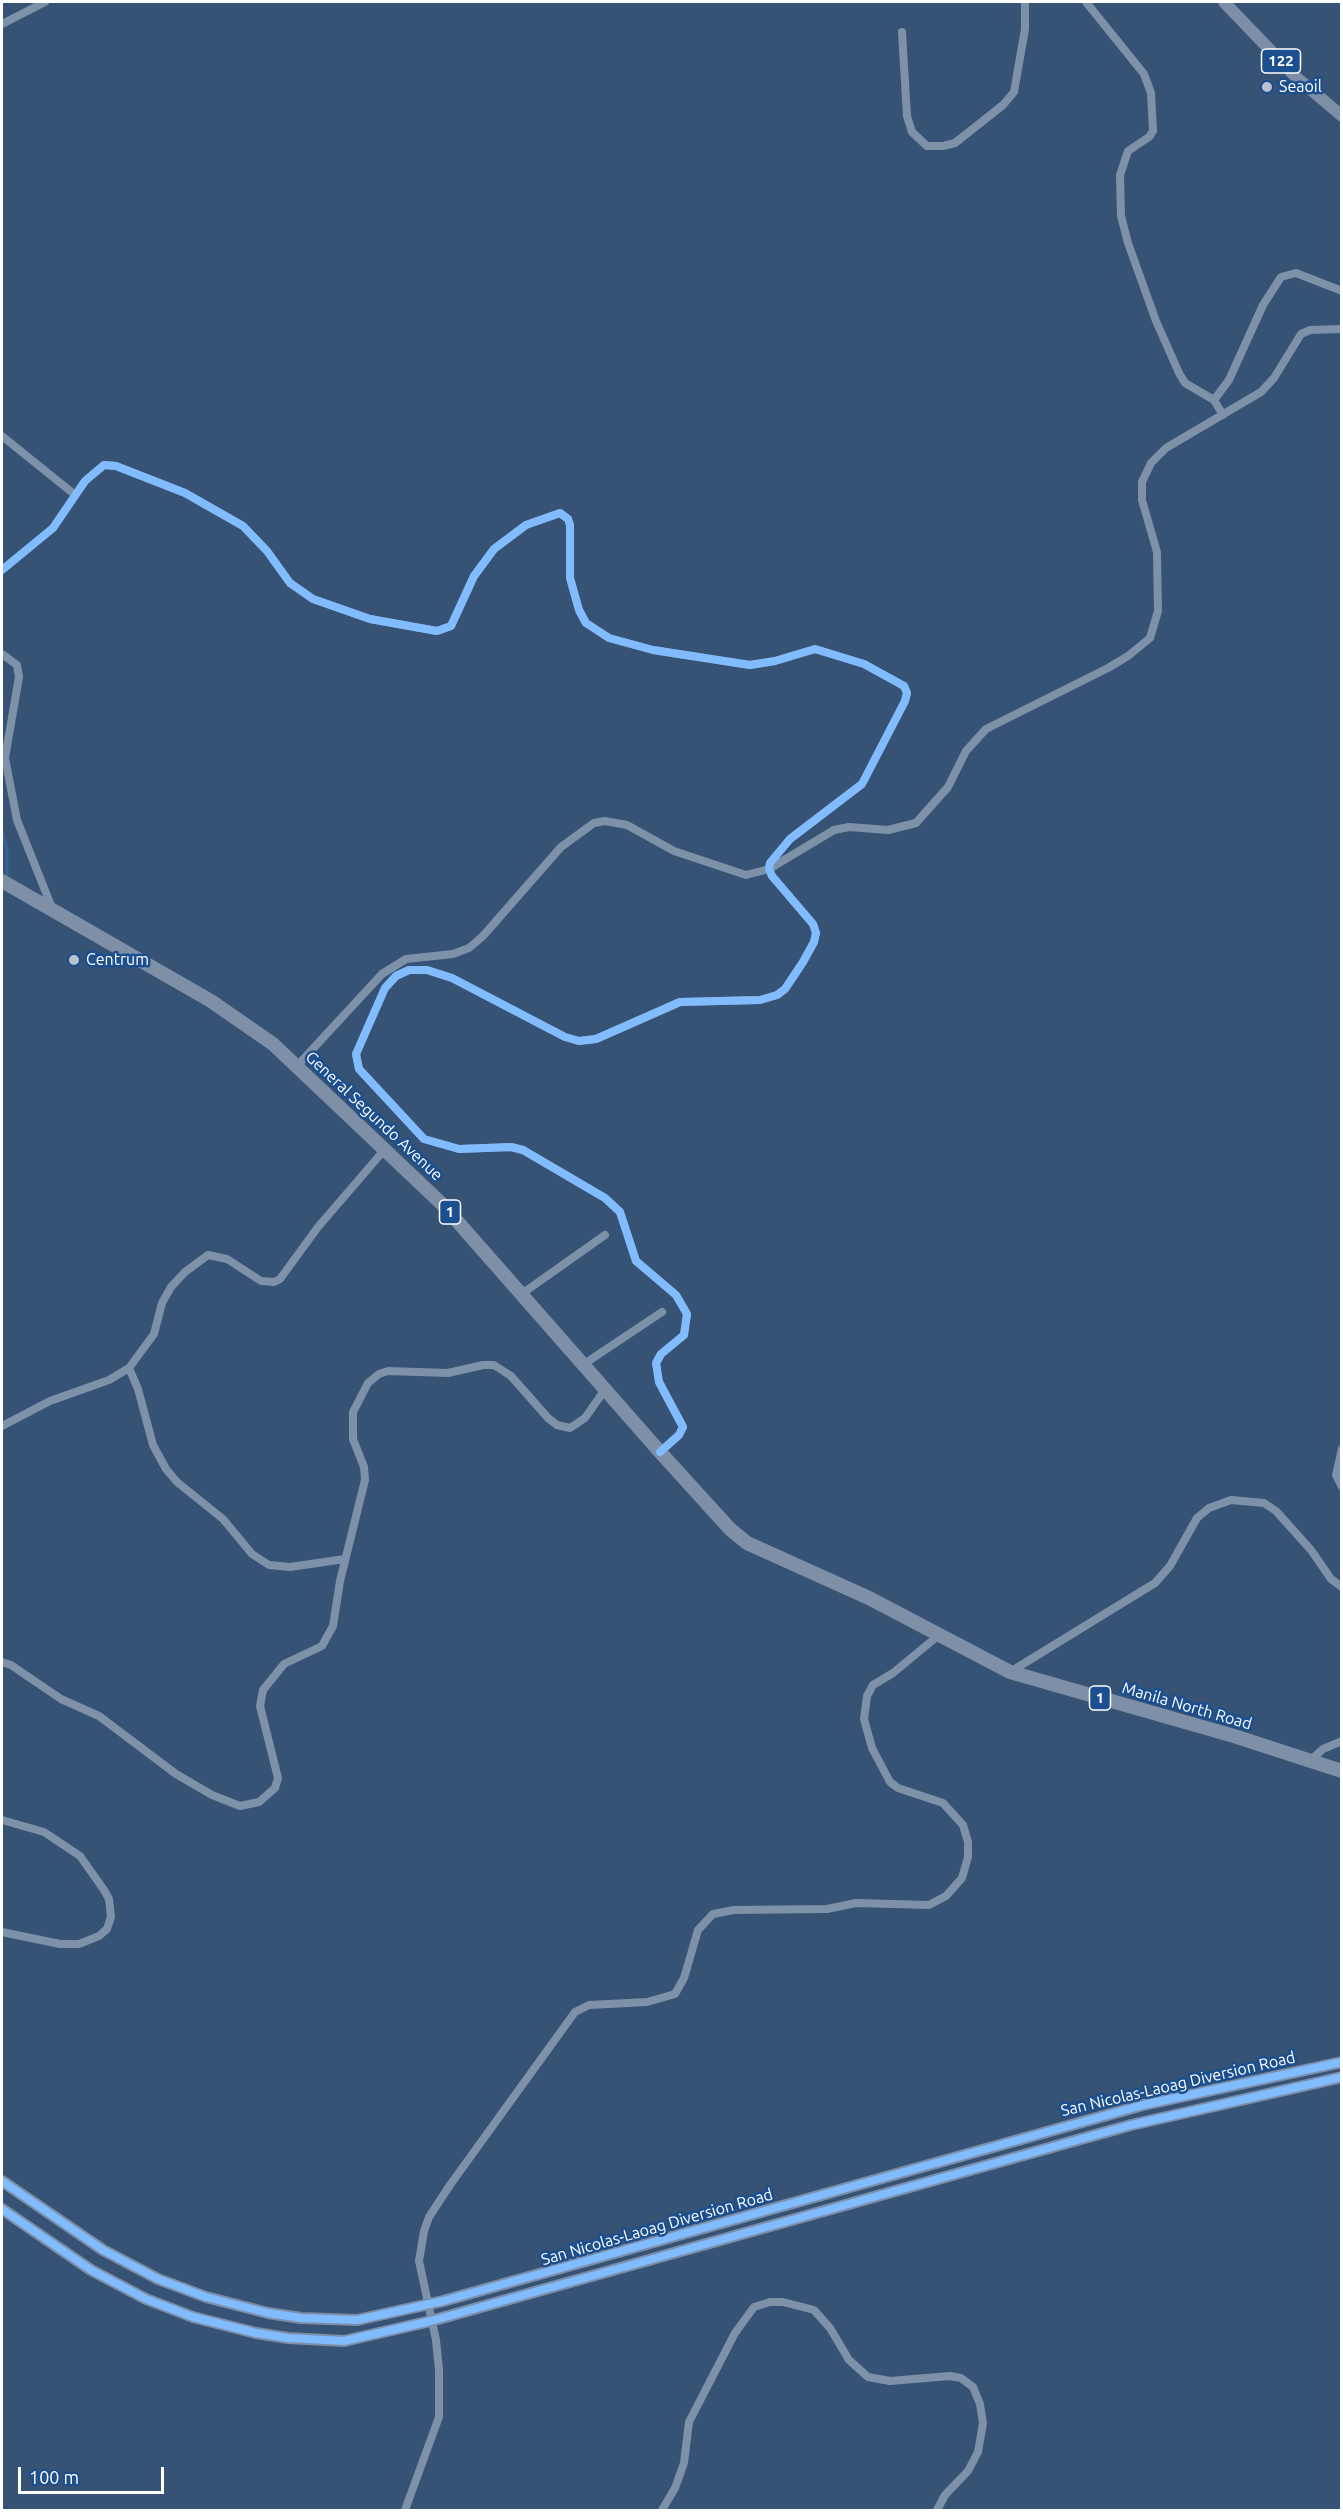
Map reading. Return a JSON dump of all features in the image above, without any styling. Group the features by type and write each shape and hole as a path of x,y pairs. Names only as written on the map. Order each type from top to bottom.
{"highway":[{"name":"General Segundo Avenue","path":"2,881 231,1014 273,1044 386,1148 458,1221 730,1529 747,1543 828,1581"},
{"name":"Manila North Road","path":"828,1581 869,1598 1010,1672 1311,1760 1341,1771"}],"main road":[{"name":"122","path":"1224,2 1296,77 1341,116"},
{"name":"San Nicolas-Laoag Diversion Road","path":"2,2181 103,2250 158,2279 206,2296 268,2313 333,2320 357,2320 427,2306 1143,2105 1341,2062"},
{"name":"San Nicolas-Laoag Diversion Road","path":"2,2210 91,2270 146,2299 224,2325 288,2338 344,2341 431,2321 1131,2125 1341,2077"}],"street":[{"path":"2,24 45,2"},
{"path":"902,32 908,116 912,132 927,146 956,143 1003,105 1014,92 1025,29 1025,2"},
{"path":"1086,2 1144,74 1149,85 1153,131 1149,137 1128,151 1123,161 1119,184 1121,216 1128,243 1155,321 1179,373 1185,383 1214,400 1223,415"},
{"path":"1214,400 1229,380 1263,305 1281,277 1296,273 1341,291"},
{"path":"297,1066 382,974 406,959 453,954 469,948 483,936 561,847 594,823 605,821 627,825 674,851 738,873 754,875 769,869 834,830 849,827 888,830 916,823 948,787 966,751 986,729 1100,672 1145,644 1153,632 1158,611 1157,552 1142,500 1142,482 1151,463 1166,448 1270,384 1301,334 1310,330 1341,329"},
{"path":"2,436 74,494"},
{"path":"2,570 53,528 74,494 104,465 117,466 185,493 243,526 267,551 290,583 313,599 370,619 427,631 449,628 481,564 507,537 526,525 560,513 568,519 570,525 570,578 579,610 586,623 609,638 653,650 750,665 776,661 815,649 864,664 902,684 906,690 905,701 862,784 790,840 775,855 769,869"},
{"path":"2,654 17,665 19,677 5,758 17,820 53,910"},
{"path":"660,1452 680,1435 683,1427 659,1382 656,1363 661,1354 684,1335 687,1314 676,1295 636,1261 620,1212 605,1198 523,1150 511,1147 459,1149 424,1139 359,1069 356,1054 385,988 396,976 409,970 427,970 452,978 565,1037 579,1041 596,1039 680,1002 760,1000 777,995 785,989 802,962 814,942 816,933 813,924 769,869"},
{"path":"2,1426 50,1401 109,1380 129,1368 154,1334 164,1299 185,1272 208,1255 218,1256 261,1281 274,1282 386,1148"},
{"path":"523,1293 605,1235"},
{"path":"584,1364 662,1312"},
{"path":"2,1662 11,1665 61,1699 99,1716 176,1774 212,1795 240,1806 250,1805 266,1797 275,1788 278,1778 260,1706 263,1690 284,1664 326,1642 333,1626 345,1559 365,1480 364,1467 353,1439 353,1412 360,1394 379,1374 403,1371 448,1373 483,1365 494,1365 511,1376 548,1418 558,1425 570,1428 585,1419 606,1389"},
{"path":"129,1368 138,1389 153,1444 166,1469 177,1482 223,1519 252,1554 269,1565 290,1567 345,1559"},
{"path":"1341,1449 1336,1475 1341,1487"},
{"path":"1010,1672 1155,1582 1170,1566 1197,1518 1209,1508 1231,1500 1254,1501 1276,1511 1341,1587"},
{"path":"405,2511 439,2417 439,2370 418,2261 420,2243 429,2217 581,2007 657,2001 675,1994 684,1978 698,1930 713,1914 734,1910 827,1909 856,1903 928,1905 956,1888 962,1878 968,1857 968,1842 963,1825 943,1803 894,1786 872,1748 864,1719 867,1696 873,1685 939,1635"},
{"path":"1311,1760 1323,1749 1341,1741"},
{"path":"2,1820 44,1832 65,1844 91,1870 104,1890 111,1908 106,1929 99,1936 79,1944 60,1944 2,1932"},
{"path":"662,2511 675,2488 684,2463 689,2422 735,2333 754,2307 770,2302 783,2302 814,2310 830,2328 849,2360 868,2378 890,2381 950,2376 961,2378 973,2387 980,2404 983,2423 980,2445 968,2471 945,2495 937,2511"}],"waterway":[{"path":"2,691 2,696"},
{"path":"2,830 7,849 7,878"}],"cycle path":[{"path":"2,570 53,528 85,481 104,465 116,466 185,493 243,526 267,551 290,583 313,599 370,619 437,631 451,626 474,576 494,549 526,525 560,513 568,519 570,525 570,578 579,610 586,623 609,638 653,650 750,665 775,661 815,649 864,664 904,686 907,693 905,701 862,784 790,839 770,863 769,869 772,876 813,924 816,933 814,942 803,962 785,989 777,995 760,1000 680,1002 596,1039 579,1041 565,1037 452,978 427,970 409,970 396,976 385,988 356,1054 359,1069 424,1139 459,1149 511,1147 523,1150 605,1198 620,1212 636,1261 676,1295 687,1314 684,1335 661,1354 656,1363 659,1382 683,1427 679,1435 660,1452"},
{"path":"2,2181 103,2250 158,2279 206,2297 268,2313 301,2318 357,2320 443,2301 1143,2105 1342,2062"},
{"path":"2,2209 91,2270 146,2299 193,2317 256,2333 288,2338 344,2341 431,2321 1131,2125 1342,2077"}],"place":[{"name":"Seaoil","path":"1267,87"},
{"name":"Centrum","path":"74,960"}]}
